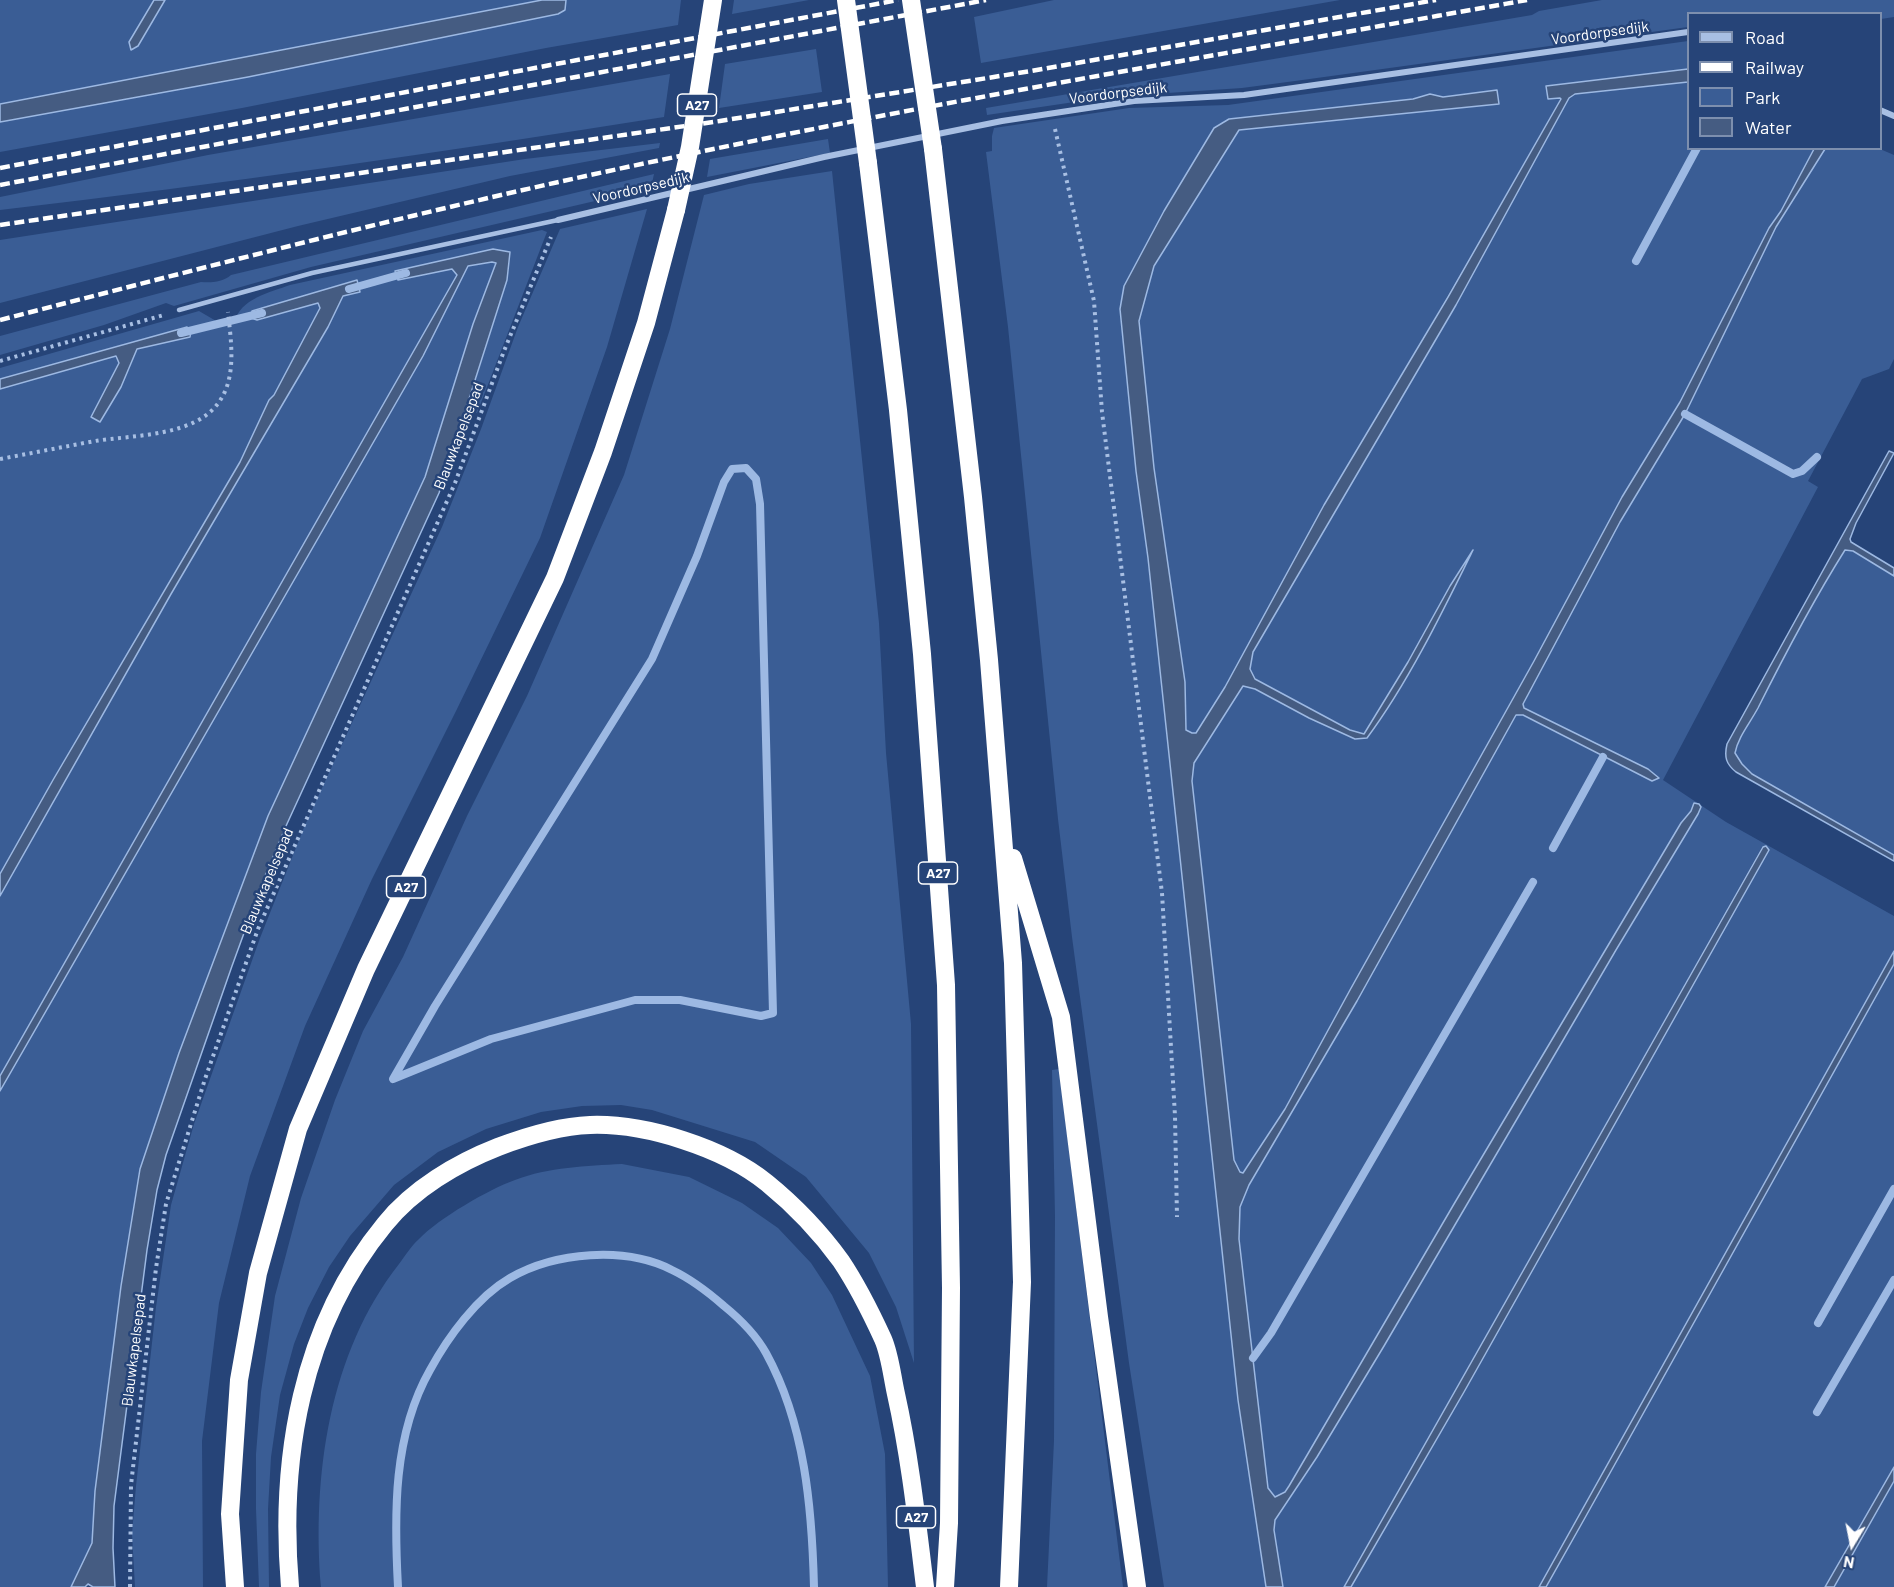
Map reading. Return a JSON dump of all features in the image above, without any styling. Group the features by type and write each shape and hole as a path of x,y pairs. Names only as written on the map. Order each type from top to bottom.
{"highway":[{"name":"A27","path":"235,1587 230,1514 239,1380 258,1273 298,1129 366,969 555,579 603,452 646,323 676,210 690,147 713,0"},
{"name":"A27","path":"846,0 898,410 921,642 946,985 951,1288 949,1523 945,1587"},
{"path":"911,0 933,149 973,497 1004,828 1013,963 1022,1282 1009,1587"},
{"path":"1004,828 1061,1017 1099,1317 1137,1587"},
{"name":"A27","path":"290,1587 286,1536 294,1428 313,1355 328,1315 365,1250 386,1222 416,1195 449,1171 479,1154 552,1130 590,1125 651,1132 685,1140 728,1159 765,1182 813,1227 842,1262 884,1341 907,1448 925,1587"}],"street":[{"name":"Voordorpsedijk","path":"558,220 824,157 1002,121 1134,101 1244,95 1687,32"}],"lane":[{"path":"179,310 312,273 558,220"}],"path":[{"path":"1052,113 1094,301 1102,412 1162,893 1177,1217"},
{"name":"Blauwkapelsepad","path":"130,1587 131,1485 156,1268 166,1204 205,1079 258,929 455,483 504,351 558,220"},
{"path":"0,361 179,310"},
{"path":"0,459 98,441 139,437 196,421 219,404 226,391 232,362 230,330"}],"green space":[{"path":"0,0 154,0 129,42 138,46 165,0 542,0 0,104"},
{"path":"566,0 681,0 678,25 0,152 0,122 248,77 558,14 565,10"},
{"path":"734,0 809,0 732,14"},
{"path":"1054,0 1340,0 981,63 974,17"},
{"path":"1602,0 1894,0 1894,17 1882,19 1882,12 1687,12 1687,27 1242,88 1108,97 987,115 986,108 1532,15 1539,11"},
{"path":"1687,41 1687,69 1547,86 1549,99 1561,99 1225,687 1196,733 1186,730 1185,682 1154,468 1139,321 1154,266 1239,130 1498,104 1497,90 1443,97 1430,94 1413,99 1229,119 1214,128 1164,211 1124,286 1120,309 1136,471 1148,558 1238,1400 1266,1587 1164,1587 1129,1363 1072,937 1008,327 986,152 992,151 994,128 1129,108 1228,105"},
{"path":"816,49 822,92 719,108 725,64"},
{"path":"670,74 664,117 332,167 0,210 0,197 208,155"},
{"path":"1687,82 1687,150 1813,150 1781,211 1824,150 1882,150 1894,155 1894,359 1889,369 1862,379 1808,481 1818,487 1663,780 1726,822 1894,916 1894,951 1539,1587 1351,1587 1464,1392 1769,850 1766,846 1762,847 1344,1587 1283,1587 1274,1530 1275,1520 1317,1457 1384,1346 1701,807 1694,803 1691,811 1681,823 1289,1486 1285,1492 1275,1497 1268,1488 1239,1239 1240,1207 1249,1185 1357,1001 1516,715 1523,715 1603,757 1658,777 1648,769 1524,708 1523,704 1620,522 1685,414 1776,227 1769,228 1680,402 1622,497 1534,661 1285,1109 1244,1173 1240,1172 1234,1160 1192,781 1194,763 1242,686 1255,689 1355,739 1358,734 1255,679 1250,669 1253,652 1456,305 1569,98 1575,94"},
{"path":"828,139 830,153 707,177 710,159"},
{"path":"660,143 659,148 510,176 298,226 0,303 0,240 525,159"},
{"path":"832,171 879,623 886,753 911,1024 914,1363 896,1307 869,1253 806,1177 755,1142 652,1110 621,1105 582,1106 541,1112 486,1129 438,1152 394,1185 350,1236 329,1267 308,1308 294,1344 280,1395 271,1457 268,1509 269,1587 259,1587 256,1454 261,1392 275,1296 301,1198 335,1100 363,1031 403,957 467,816 527,696 624,475 670,329 704,195 749,184"},
{"path":"654,174 651,188 311,267 174,306 166,303 104,325 0,355 0,336 201,282 217,282 231,275"},
{"path":"647,209 607,347 540,538 372,879 305,1026 250,1176 219,1303 202,1441 203,1587 135,1587 132,1534 136,1486 156,1307 171,1205 194,1124 260,938 305,825 442,527 518,327 560,229"},
{"path":"542,230 547,232 477,413 466,411 507,280 510,252 396,271 398,280 452,269 458,274 0,1076 0,896 171,594 328,327 343,296 360,292 356,280 252,311 291,309 318,303 320,308 274,395 269,400 240,462 0,874 0,389 116,356 119,363 91,417 129,369 137,349 190,337 186,327 0,379 0,368 199,311 223,325 235,322 238,314 249,302 290,285"},
{"path":"496,263 473,324 425,477 179,1053 140,1169 121,1286 95,1491 92,1543 71,1587 0,1587 0,1091 423,356 468,266"},
{"path":"1849,549 1894,576 1894,855 1752,774 1735,753 1736,744 1793,637 1845,550"},
{"path":"1894,964 1894,1467 1825,1587 1546,1587"},
{"path":"1059,1069 1123,1587 1047,1587 1054,1441 1055,1216 1052,1070"},
{"path":"622,1164 689,1177 742,1203 778,1228 811,1263 832,1295 870,1376 885,1454 888,1587 321,1587 320,1502 323,1459 330,1417 341,1376 356,1336 375,1299 399,1264 416,1242 438,1223 464,1205 504,1184 554,1170"},
{"path":"1894,1481 1894,1587 1834,1587"}],"water":[{"path":"154,0 165,0 138,46 131,50 129,42"},
{"path":"542,0 566,0 565,10 558,14 248,77 0,122 0,104"},
{"path":"1687,69 1687,82 1575,94 1569,98 1456,305 1253,652 1250,669 1255,679 1350,730 1364,734 1473,550 1437,622 1397,694 1367,738 1355,739 1255,689 1243,686 1194,763 1192,781 1234,1160 1240,1172 1243,1173 1285,1109 1534,661 1622,497 1680,402 1769,228 1781,211 1813,150 1824,150 1776,227 1685,414 1620,522 1523,704 1524,708 1648,769 1659,778 1652,781 1523,715 1516,715 1357,1001 1249,1185 1240,1207 1239,1239 1268,1488 1275,1497 1285,1492 1289,1486 1681,823 1691,811 1694,803 1699,804 1701,807 1698,814 1384,1346 1317,1457 1275,1520 1274,1530 1283,1587 1266,1587 1238,1400 1148,558 1136,471 1120,309 1124,286 1164,211 1214,128 1229,119 1413,99 1430,94 1443,97 1497,90 1499,104 1239,130 1154,266 1139,321 1154,468 1185,682 1186,730 1196,733 1225,687 1324,505 1448,297 1561,99 1548,99 1546,86"},
{"path":"493,249 510,252 507,280 439,493 263,881 166,1155 157,1190 147,1250 114,1506 115,1587 93,1587 88,1584 85,1587 71,1587 92,1543 95,1491 121,1286 140,1169 179,1053 268,816 425,477 473,324 496,263 468,266 423,356 0,1091 0,1076 457,275 452,269 398,280 395,271"},
{"path":"357,280 360,292 343,296 328,327 171,594 0,896 0,874 240,462 269,400 274,395 320,308 318,303 257,320 251,318 252,311"},
{"path":"187,327 191,331 190,337 137,349 121,387 100,422 91,417 119,363 116,356 0,389 0,379"},
{"path":"1889,451 1894,453 1856,523 1850,539 1851,542 1894,568 1894,576 1853,551 1845,550 1741,736 1735,753 1752,774 1894,855 1894,861 1736,772 1728,763 1726,753 1727,744"},
{"path":"1766,846 1769,850 1464,1392 1351,1587 1344,1587 1763,847"},
{"path":"1894,951 1894,964 1586,1516 1546,1587 1539,1587"},
{"path":"1894,1467 1894,1481 1834,1587 1825,1587"}],"waterway":[{"path":"1636,261 1696,150"},
{"path":"349,289 406,273"},
{"path":"181,333 262,313"},
{"path":"1685,414 1793,474 1802,471 1817,457"},
{"path":"746,468 756,479 760,504 773,1013 761,1016 680,1000 635,1000 491,1039 393,1079 435,1006 652,659 697,556 724,482 732,469 746,468"},
{"path":"1553,848 1603,757"},
{"path":"1253,1358 1271,1333 1533,882"},
{"path":"1818,1323 1894,1189"},
{"path":"398,1587 397,1503 403,1448 418,1395 445,1344 475,1307 510,1278 548,1262 590,1255 633,1257 653,1262 686,1277 736,1316 762,1346 779,1380 798,1437 808,1497 814,1587"},
{"path":"1817,1412 1894,1280"}],"railway":[{"path":"0,168 898,0"},
{"path":"0,185 986,0"},
{"path":"0,225 720,121 1031,71 1436,0"},
{"path":"0,320 409,217 656,161 982,97 1527,0"}]}
